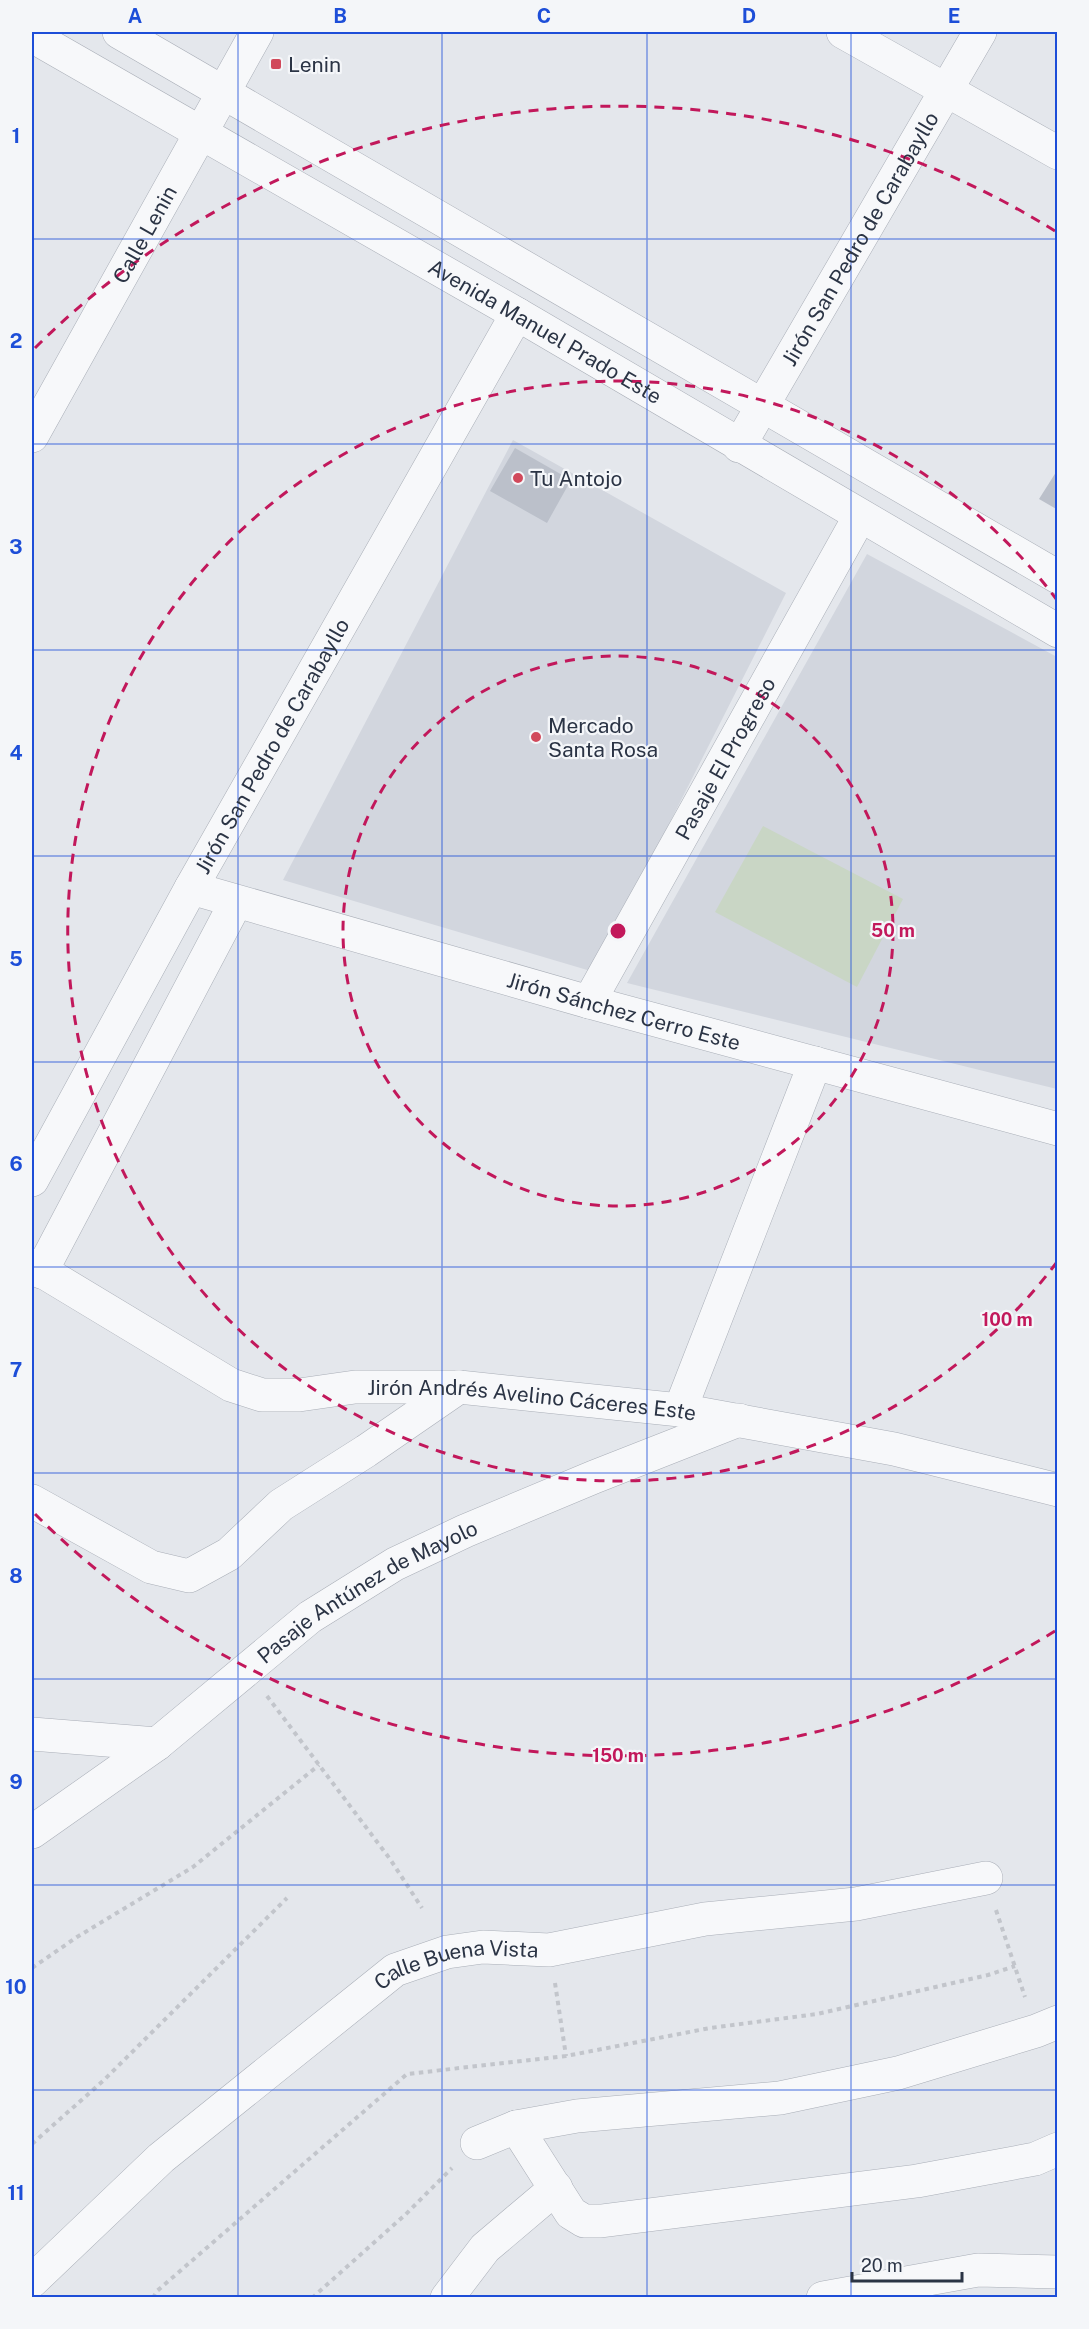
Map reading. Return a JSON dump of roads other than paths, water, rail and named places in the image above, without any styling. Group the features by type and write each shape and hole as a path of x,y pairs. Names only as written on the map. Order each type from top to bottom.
{"street":[{"path":"119,32 1058,577"},
{"name":"Calle Lenin","path":"32,436 257,32"},
{"path":"843,32 1058,153"},
{"name":"Jirón San Pedro de Carabayllo","path":"739,446 980,32"},
{"name":"Avenida Manuel Prado Este","path":"32,36 517,314 739,446 1058,630"},
{"name":"Jirón San Pedro de Carabayllo","path":"32,1180 191,888 517,314"},
{"name":"Pasaje El Progreso","path":"589,1002 860,516"},
{"name":"Jirón Sánchez Cerro Este","path":"191,888 589,1002 1058,1129"},
{"path":"36,1268 236,902"},
{"path":"680,1410 815,1063"},
{"name":"Jirón Andrés Avelino Cáceres Este","path":"36,1268 231,1385 262,1395 299,1395 355,1387 459,1387 680,1410 741,1419 894,1449 1058,1490"},
{"path":"32,1501 151,1567 189,1576 229,1554 281,1505 366,1451 459,1387"},
{"name":"Pasaje Antúnez de Mayolo","path":"32,1832 158,1744 310,1617 395,1564 465,1531 583,1481 741,1419"},
{"path":"32,1734 158,1744"},
{"name":"Calle Buena Vista","path":"32,2281 161,2158 395,1970 447,1952 483,1947 549,1950 705,1920 856,1904 986,1878"},
{"path":"477,2143 516,2127 578,2116 780,2098 898,2073 1047,2027"},
{"path":"516,2127 572,2213 584,2221 601,2221 917,2181 1035,2159 1058,2149"},
{"path":"447,2298 485,2248 556,2188"},
{"path":"823,2298 978,2270 1058,2272"}],"place":[{"name":"Lenin","path":"276,64"},
{"name":"Tu Antojo","path":"518,478"},
{"name":"Mercado Santa Rosa","path":"536,737"}]}
